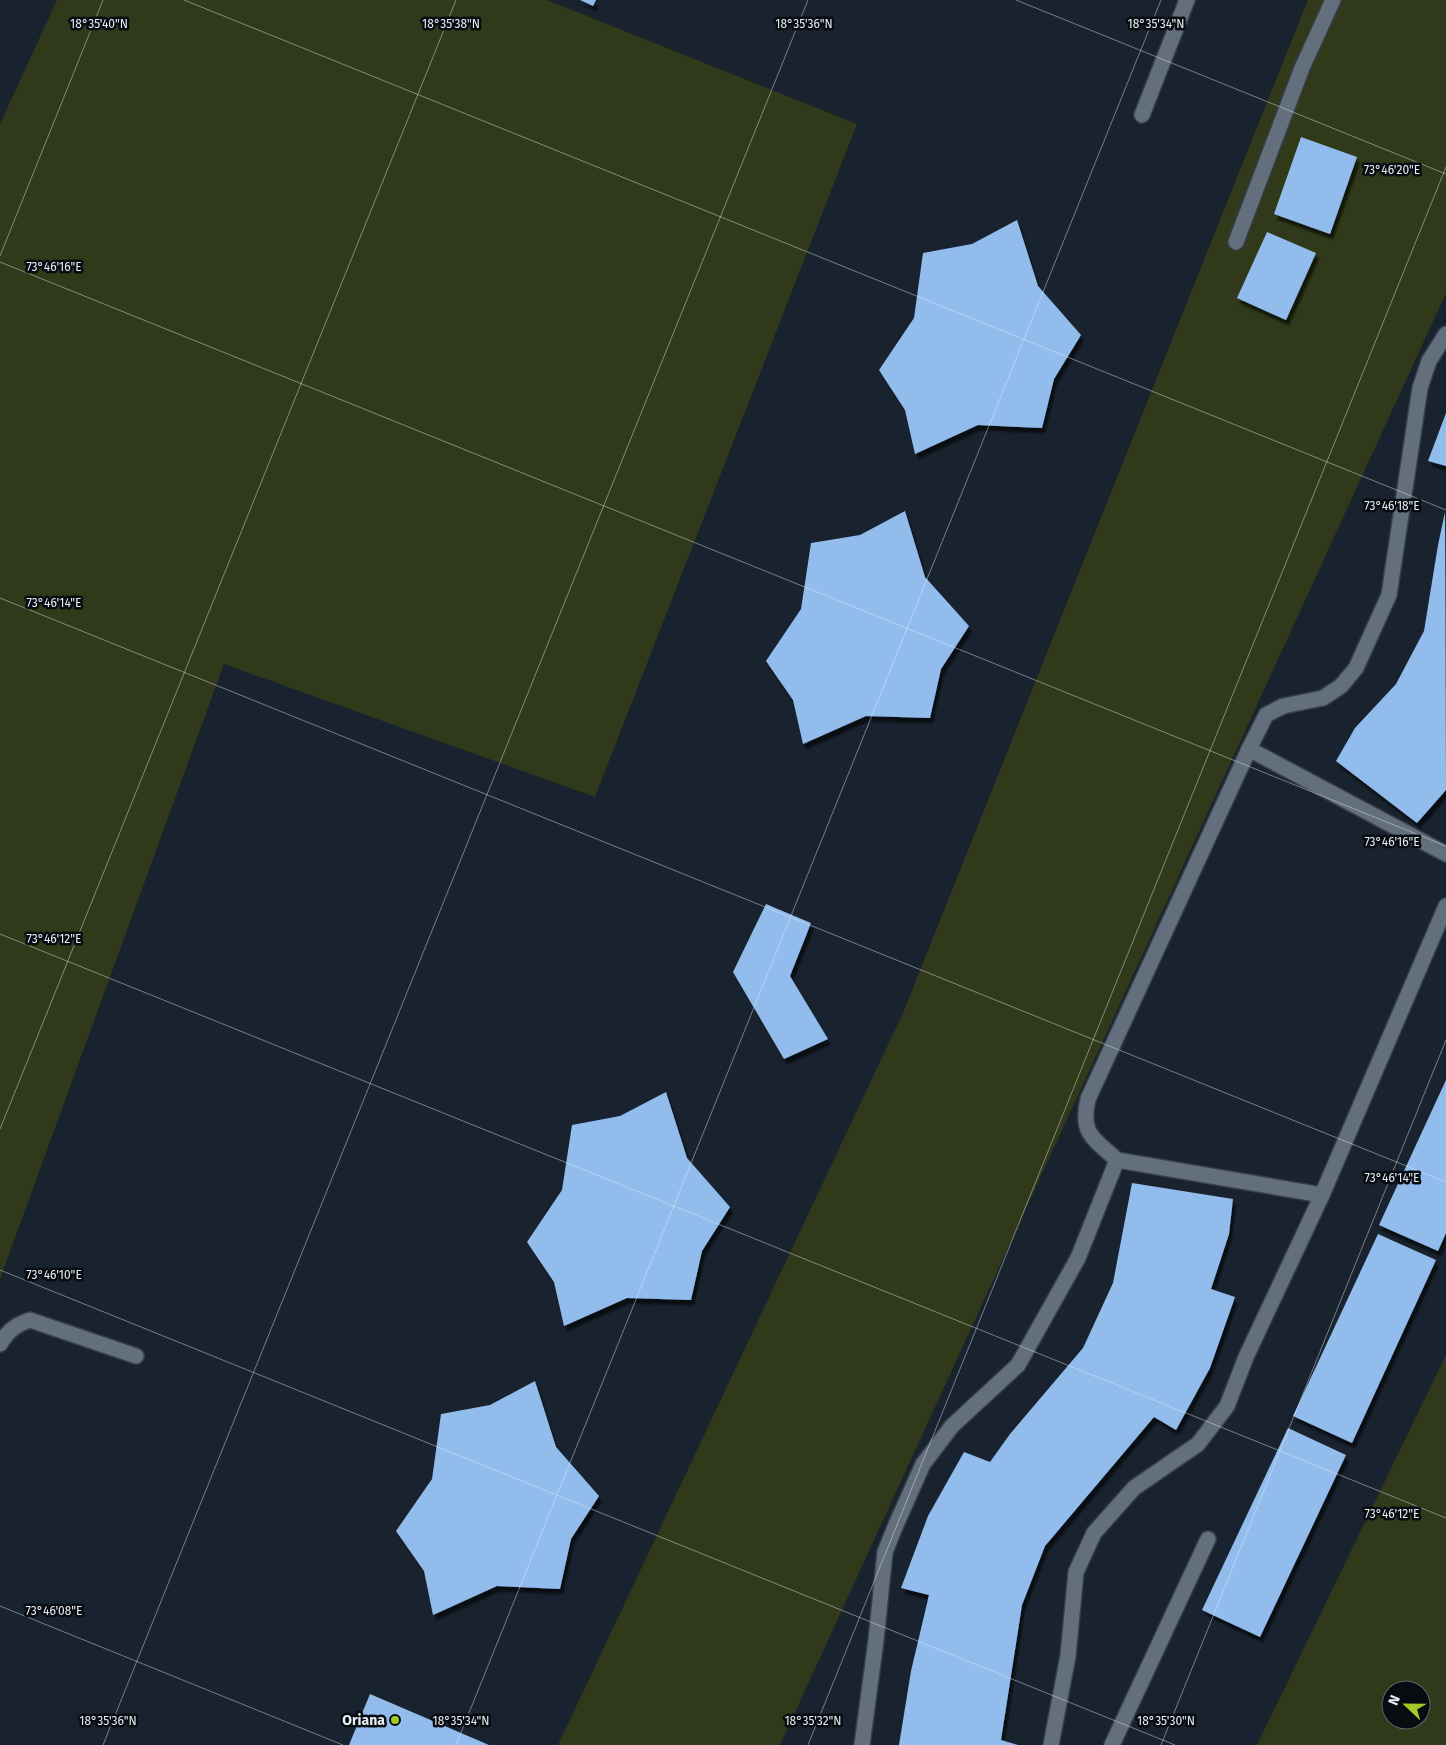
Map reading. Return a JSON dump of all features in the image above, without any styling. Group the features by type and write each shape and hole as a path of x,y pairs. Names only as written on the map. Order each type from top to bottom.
{"street":[{"path":"1142,115 1187,0"},
{"path":"1236,242 1302,68 1333,0"},
{"path":"1322,1195 1116,1160 1088,1134 1084,1118 1088,1099 1266,715 1283,706 1323,698 1341,686 1356,668 1389,595 1420,388 1429,361 1446,334"},
{"path":"1249,749 1446,854"},
{"path":"1051,1745 1068,1656 1076,1572 1094,1533 1134,1488 1198,1444 1227,1406 1246,1357 1322,1195 1446,906"},
{"path":"862,1745 876,1640 884,1552 923,1464 952,1426 1018,1365 1078,1258 1116,1160"},
{"path":"0,1344 6,1334 17,1324 30,1320 136,1356"},
{"path":"1112,1745 1208,1539"}],"green space":[{"path":"57,0 547,0 857,124 595,797 224,664 0,1279 0,124"},
{"path":"1308,0 1446,0 1446,293 780,1745 558,1745 903,1013"},
{"path":"1446,1355 1446,1745 1257,1745"}],"building":[{"path":"580,0 596,0 593,6"},
{"path":"1301,137 1357,157 1330,234 1274,214"},
{"path":"1017,220 1038,286 1081,335 1054,379 1042,428 978,425 915,454 905,410 879,370 914,318 923,253 972,244"},
{"path":"1267,232 1316,253 1286,320 1237,298"},
{"path":"1446,413 1446,466 1428,461"},
{"path":"905,511 925,577 969,626 941,669 930,718 866,716 803,744 793,700 766,661 801,609 811,543 860,535"},
{"path":"1445,512 1446,790 1417,823 1336,761 1355,728 1396,684 1424,631"},
{"path":"766,904 811,923 790,976 828,1039 784,1059 733,972"},
{"path":"1446,1080 1446,1233 1438,1251 1379,1225"},
{"path":"666,1092 687,1158 730,1207 702,1251 691,1300 627,1298 564,1326 554,1282 527,1242 562,1190 572,1125 620,1116"},
{"path":"1132,1183 1233,1199 1229,1234 1211,1289 1235,1297 1210,1368 1176,1430 1154,1417 1045,1546 1022,1605 1001,1740 1018,1745 899,1745 911,1671 929,1595 901,1588 928,1516 964,1452 990,1462 1010,1434 1083,1348 1113,1283"},
{"path":"1378,1234 1436,1260 1352,1443 1293,1416"},
{"path":"535,1381 556,1447 599,1496 571,1539 560,1589 497,1586 433,1615 424,1571 396,1531 432,1479 441,1414 490,1405"},
{"path":"1288,1428 1346,1455 1260,1637 1202,1610"},
{"name":"Oriana","path":"370,1694 489,1745 349,1745"}],"place":[{"name":"Oriana","path":"395,1720"}]}
